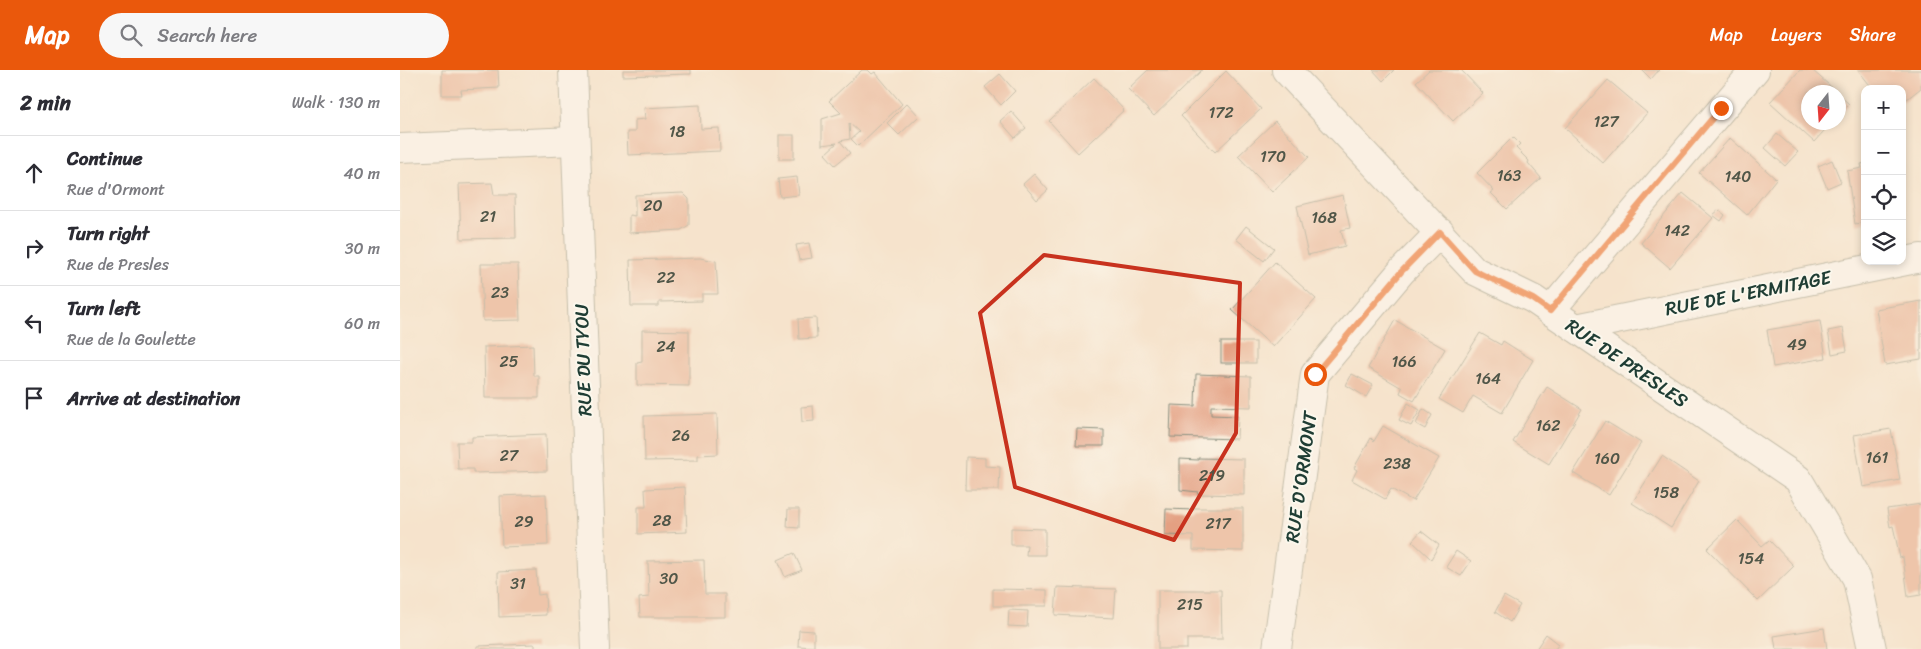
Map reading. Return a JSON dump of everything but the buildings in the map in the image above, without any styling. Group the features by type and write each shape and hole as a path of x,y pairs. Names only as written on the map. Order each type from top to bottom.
{"street":[{"name":"RUE DU TYOU","path":"573,70 595,649"},
{"name":"RUE DE PRESLES","path":"1286,70 1475,271 1533,299 1798,478 1858,579 1872,649"},
{"path":"1550,311 1755,70"},
{"path":"400,148 575,141"},
{"name":"RUE D'ORMONT","path":"1277,649 1315,374 1401,272 1440,232"},
{"name":"RUE DE L'ERMITAGE","path":"1576,328 1921,258"}],"highlighted area":[{"path":"1044,255 1240,283 1236,433 1174,540 1015,487 980,313"}],"route":[{"path":"1315,374 1401,272 1440,232 1475,271 1533,299 1550,311 1721,108"}]}
